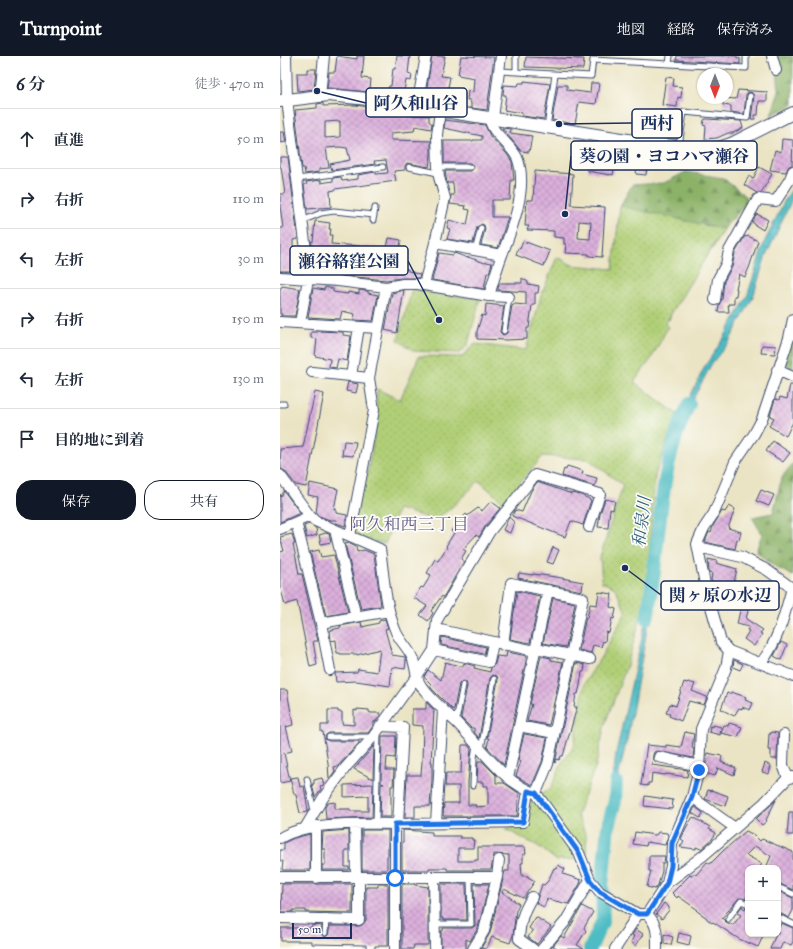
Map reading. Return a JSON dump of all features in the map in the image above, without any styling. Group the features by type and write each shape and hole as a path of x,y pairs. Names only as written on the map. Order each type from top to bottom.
{"street":[{"path":"286,56 283,100 298,179 309,274 300,323"},
{"path":"320,96 324,56"},
{"path":"417,106 426,56"},
{"path":"489,296 514,221 520,185 520,168 517,155 492,126 490,120 492,118 501,56"},
{"path":"772,56 776,70"},
{"path":"283,100 328,95 368,99 701,150 719,148 731,144 793,113"},
{"path":"424,284 445,198 438,170 440,110"},
{"path":"715,300 718,279 726,264 729,251 758,199 776,201 790,179 793,171"},
{"path":"435,243 502,255"},
{"path":"280,277 338,281 386,287 404,284 424,284 489,296 509,297"},
{"path":"350,536 374,410 369,378 386,287"},
{"path":"793,319 762,419 736,462 714,513 704,528 697,544 706,589 721,642 729,651 793,676"},
{"path":"280,322 378,328"},
{"path":"351,376 359,327"},
{"path":"777,370 793,377"},
{"path":"312,372 369,378"},
{"path":"280,475 283,486 315,521 380,548 389,611 396,634 412,657 420,684 478,748 508,778 532,792 579,853 590,880 600,892 653,920 656,927 657,949"},
{"path":"305,828 314,812 346,767 377,731 434,650 437,620 490,531 535,475 600,494 590,527"},
{"path":"280,529 310,516"},
{"path":"296,522 321,623 330,670"},
{"path":"335,530 356,617"},
{"path":"698,547 742,557 767,570 792,588 782,623 769,653 761,663"},
{"path":"280,838 292,832 316,826 355,824 523,822 532,792 548,764 572,656 583,598 511,583 498,644 489,662 434,650"},
{"path":"508,778 548,590"},
{"path":"321,623 389,611"},
{"path":"436,629 498,644 590,659"},
{"path":"667,883 671,866 672,843 692,797 699,766 701,729 726,668 729,651"},
{"path":"436,823 443,710"},
{"path":"519,726 554,733"},
{"path":"377,731 404,727 396,824 395,949"},
{"path":"615,949 667,883 704,856 791,778 782,766 784,735"},
{"path":"659,757 699,766"},
{"path":"692,797 735,828"},
{"path":"280,918 358,920 358,878 355,824"},
{"path":"316,826 316,878"},
{"path":"473,949 484,930 497,877 499,860"},
{"path":"280,877 497,877"},
{"path":"434,877 435,949"},
{"path":"542,949 565,922 590,880"},
{"path":"532,896 523,912 519,939 533,949"}],"lane":[{"path":"516,56 516,72"},
{"path":"669,64 670,56"},
{"path":"500,71 591,76 593,58 746,68 746,56"},
{"path":"547,127 555,75"},
{"path":"679,147 684,112 747,118 750,96"},
{"path":"298,179 382,167"},
{"path":"409,167 438,170 470,168"},
{"path":"302,221 322,213 334,211 374,218 376,208"},
{"path":"475,251 481,228"},
{"path":"504,331 509,297"},
{"path":"473,786 474,758 478,748 494,679"},
{"path":"456,722 463,685"},
{"path":"328,737 377,731 376,824"},
{"path":"307,779 314,812"},
{"path":"435,924 471,924 470,877"},
{"path":"781,888 793,894"},
{"path":"728,919 741,901 745,903"},
{"path":"781,918 793,924"},
{"path":"325,933 326,919"}],"green space":[{"path":"776,56 793,56 793,105 771,115 779,92"},
{"path":"686,172 723,178 750,200 723,229 713,248 679,291 669,320 600,273 651,256 620,206 632,185 664,183"},
{"path":"620,206 723,229 665,324 668,327 651,359 634,382 677,414 655,475 647,580 642,613 627,665 605,724 596,765 577,815 586,835 587,859 556,860 538,846 505,829 525,824 532,799 551,788 561,764 574,746 584,684 626,612 615,588 602,582 600,557 623,485 588,459 543,456 503,502 479,481 452,507 435,520 398,509 385,544 350,536 358,493 367,475 372,448 376,425 377,389 400,400 419,356 462,357 474,344 526,350 541,296 557,257 572,265 613,269"},
{"path":"412,289 480,299 468,344 460,353 414,351 398,340"},
{"path":"793,329 793,369 781,363"},
{"path":"793,463 793,576 776,567 756,551 762,534 752,517 773,513 782,477"}],"water":[{"path":"793,188 793,197 765,258 753,297 729,342 712,363 681,422 687,403 705,366 725,336 747,297 764,243 786,198"},
{"path":"651,597 647,629 615,801 612,788 616,753"}],"building":[{"path":"337,56 357,59 357,56 364,56 362,78 371,79 369,92 327,88 329,72 335,72"},
{"path":"397,56 410,56 408,74 412,75 411,81 406,80 403,97 387,94 389,86 391,86 393,69 395,69"},
{"path":"432,56 445,56 441,76 450,77 445,104 425,100"},
{"path":"461,56 494,57 487,110 471,108 470,100 467,100 468,91 473,92 474,78 458,75"},
{"path":"677,56 737,56 737,58 740,58 740,64 676,60"},
{"path":"526,57 584,59 583,69 525,67"},
{"path":"307,69 316,69 314,89 298,91 297,73 307,73"},
{"path":"666,77 674,78 673,86 682,87 681,98 678,97 677,107 662,105"},
{"path":"524,81 550,84 544,119 522,116 522,113 504,110 506,95 503,95 504,85 518,86 519,83 524,83"},
{"path":"591,83 599,83 596,104 579,102 575,124 552,120 558,85 567,85 567,90 590,93"},
{"path":"738,90 767,92 767,101 759,101 758,115 755,115 755,119 751,119 754,97 752,93 748,92 746,95 744,114 731,112 731,106 723,105 733,104 733,99 736,99"},
{"path":"323,103 323,106 355,105 398,111 398,113 407,115 429,116 429,121 432,124 431,129 415,126 414,131 391,133 391,140 431,141 429,167 407,163 405,170 394,171 396,181 335,189 330,191 331,207 307,209 304,185 307,184 306,182 321,180 321,183 333,181 333,178 341,177 342,181 358,179 358,175 375,172 376,174 388,173 386,160 374,161 375,164 332,170 330,164 350,160 347,148 340,147 326,148 329,168 319,169 319,172 305,174 304,168 302,168 295,110 317,108 317,104","holes":["340,121 340,137 325,138 325,122"]},
{"path":"445,120 485,125 490,136 507,154 512,162 514,180 511,180 510,200 492,200 492,217 508,217 498,248 481,245 485,229 484,225 482,224 477,227 473,243 447,239 450,229 447,228 449,220 467,225 470,210 465,209 466,206 450,204 451,195 454,195 453,183 447,183 445,171 470,171 474,167 470,163 444,163 444,141 482,140 482,136 444,128"},
{"path":"704,120 741,121 743,128 717,138 705,139 706,126 703,125"},
{"path":"502,128 511,129 510,133 532,136 529,152 521,151"},
{"path":"280,132 284,132 286,142 280,143"},
{"path":"782,139 793,140 792,165 789,166 786,172 770,170 775,150 781,152"},
{"path":"596,146 618,150 613,175 588,171 588,159 593,159"},
{"path":"639,153 674,160 673,170 647,166 646,175 636,174"},
{"path":"280,157 288,157 298,239 293,240 293,262 295,262 294,271 280,271 280,228 283,228 280,194 285,194 280,167"},
{"path":"759,167 772,174 761,193 757,193 744,185 749,176 753,179"},
{"path":"535,171 573,174 571,205 605,207 602,257 589,256 589,254 565,253 566,244 564,244 564,238 554,237 554,231 527,230 529,226 525,226 527,200 533,200","holes":["579,221 591,222 590,239 578,238"]},
{"path":"757,214 768,220 763,230 752,222"},
{"path":"315,221 330,223 330,235 332,235 331,244 387,248 389,238 401,240 396,268 408,269 408,271 420,274 419,278 386,280 315,273 314,265 365,270 366,254 312,250 311,241 313,242"},
{"path":"745,236 758,241 749,268 745,277 739,274 736,296 734,296 734,304 728,304 729,312 718,312 722,299 724,281 732,267 735,253"},
{"path":"523,241 550,251 544,266 516,255 518,248 520,249"},
{"path":"439,253 453,255 454,253 485,263 492,263 489,273 487,273 484,289 432,280"},
{"path":"522,278 528,282 528,284 539,286 538,293 535,293 535,305 532,305 529,328 527,328 527,339 477,339 477,331 482,315 485,316 486,304 504,306 500,332 503,335 507,333 512,306 515,304 526,305 526,292 498,290 498,288 500,283 522,283"},
{"path":"282,286 300,289 295,316 281,316 282,314 280,314 280,288"},
{"path":"325,287 333,289 333,292 359,294 359,290 368,291 368,293 378,295 373,321 354,320 355,314 342,311 340,319 308,317 313,288 324,290"},
{"path":"404,290 397,333 385,330 392,293"},
{"path":"311,332 343,332 343,335 351,336 347,361 338,359 336,368 329,367 330,359 315,356 317,339 311,338"},
{"path":"762,345 776,346 775,354 761,353"},
{"path":"348,382 358,384 356,393 346,391"},
{"path":"790,385 793,385 793,422 786,436 769,426 774,418 770,416 775,399 779,400 780,397 787,399"},
{"path":"315,392 324,394 306,487 296,485 285,471 281,469 280,449 303,447"},
{"path":"344,441 356,442 353,456 342,455"},
{"path":"773,441 790,453 783,462 766,451"},
{"path":"567,466 583,471 582,474 597,478 595,486 562,476 564,469 566,470"},
{"path":"537,482 572,494 581,495 591,500 583,525 571,521 565,537 512,516 515,510 522,512 531,491"},
{"path":"310,483 338,489 334,509 336,509 336,513 347,515 345,526 336,523 337,520 330,520 319,516 316,513 318,497 308,495"},
{"path":"761,490 774,495 769,506 756,501"},
{"path":"284,491 300,513 280,522 280,494 281,497"},
{"path":"605,499 615,501 613,510 610,509 608,528 598,527 600,514"},
{"path":"491,501 500,508 479,537 476,535 463,549 466,551 461,559 464,561 444,596 441,597 431,611 433,613 428,621 420,615 427,606 414,598 421,587 423,588 431,575 427,573 435,559 438,561 447,547 446,546 454,533 451,531 466,514 467,516 478,508 482,511"},
{"path":"729,506 735,509 728,528 741,532 739,540 737,539 735,549 705,542 709,532 711,533 713,526 722,511 725,512"},
{"path":"509,517 514,522 510,533 503,530"},
{"path":"309,524 316,528 317,535 307,538 304,526"},
{"path":"326,533 329,534 331,542 321,544 319,535"},
{"path":"292,534 295,544 293,544 299,574 302,574 318,641 313,641 317,665 310,667 297,601 285,605 280,585 280,552 284,551 280,537"},
{"path":"350,543 356,546 357,552 364,550 374,554 381,606 361,609 345,544"},
{"path":"553,547 559,550 553,564 547,562"},
{"path":"319,550 321,557 334,555 348,612 326,616 310,552"},
{"path":"708,559 737,569 732,587 731,598 715,594 713,590 714,582 711,581 712,573 709,572"},
{"path":"519,573 583,582 582,591 518,578"},
{"path":"517,591 540,596 530,643 510,639"},
{"path":"599,592 612,594 610,607 616,609 614,619 612,618 609,633 606,632 605,642 603,641 601,647 593,645 591,653 579,650 590,604 597,605"},
{"path":"744,593 752,595 746,619 763,630 754,646 744,639 749,631 747,630 749,627 737,624"},
{"path":"553,598 575,603 566,647 543,643"},
{"path":"385,619 388,628 385,629 392,655 405,657 405,669 392,667 390,686 356,681 336,682 335,673 357,672 358,669 377,672 380,649 357,655 337,653 336,640 331,641 330,630 340,628 340,626 361,622 362,627 379,623 379,621"},
{"path":"442,637 486,647 484,654 441,645"},
{"path":"781,642 787,645 781,660 774,656"},
{"path":"507,652 527,656 504,765 487,747 489,738 487,738 498,680 497,676 493,675 490,678 479,738 474,732 474,728 471,728 461,718 467,686 466,682 462,681 459,684 453,710 432,689 430,686 431,684 424,677 428,670 441,680 445,662 463,667 464,663 475,666 474,668 490,672 491,668 495,664 497,656 506,657"},
{"path":"541,656 551,658 551,660 563,662 549,725 527,721 532,704 530,704"},
{"path":"734,660 743,664 740,670 733,667"},
{"path":"576,663 585,665 584,672 582,672 578,694 576,694 574,707 577,707 563,756 561,756 559,760 556,759 555,763"},
{"path":"684,682 695,684 692,691 707,697 704,705 689,701 681,721 669,716 670,714 666,713 670,704 676,706"},
{"path":"280,690 287,690 293,725 286,727 292,751 284,753 290,781 280,783"},
{"path":"731,692 746,697 745,700 753,703 750,710 742,707 742,709 739,708 734,716 721,709 727,693 730,694"},
{"path":"426,702 434,710 430,806 415,806 415,817 405,817 407,775 421,775 422,762 423,726 412,725 412,709 426,709"},
{"path":"357,709 369,710 371,713 380,713 380,716 375,722 373,722 373,726 368,733 329,733 326,735 325,739 329,741 359,741 359,743 338,766 334,767 335,771 329,779 328,763 323,732 321,732 321,725 328,725 328,710 338,710 338,712 342,712 342,724 354,725 354,710 357,711"},
{"path":"729,723 742,727 738,737 721,733 724,725 728,726"},
{"path":"713,725 721,727 720,735 709,732 710,726 713,727"},
{"path":"685,732 694,734 692,748 694,749 693,758 657,751 654,752 652,765 688,770 687,777 652,773 651,783 648,783 648,786 641,785 647,745 681,747"},
{"path":"771,732 778,733 777,759 771,759 771,750 768,750 769,734 771,734"},
{"path":"524,734 547,738 542,762 532,785 516,776 521,761 518,760"},
{"path":"382,736 396,736 395,758 387,757 386,770 394,770 393,786 391,786 391,817 380,817 381,784 384,784 381,783"},
{"path":"462,745 468,745 471,749 468,782 468,805 476,805 475,807 488,806 488,786 483,786 483,782 477,782 478,761 482,761 496,775 496,783 504,783 520,794 517,816 443,816 444,803 459,803 459,786 445,786 446,773 461,773"},
{"path":"374,746 373,779 354,769"},
{"path":"707,753 722,756 721,762 736,768 734,775 718,768 715,776 705,773"},
{"path":"765,763 771,766 769,774 762,772"},
{"path":"298,777 300,787 304,786 308,810 307,812 300,813 296,795 294,794 290,778"},
{"path":"322,778 324,785 320,786 321,789 315,797 312,784 314,784 314,780"},
{"path":"373,784 372,817 326,819 325,807 328,803 335,802 335,809 368,811 368,796 344,797 344,785"},
{"path":"708,790 728,796 725,806 705,799"},
{"path":"645,796 673,800 672,809 644,806"},
{"path":"776,800 766,820 767,821 762,825 756,819"},
{"path":"695,807 703,813 700,818 692,813"},
{"path":"789,812 793,812 793,835 787,835"},
{"path":"693,817 710,827 709,829 716,833 701,849 696,847 696,849 680,847 684,841 681,839"},
{"path":"349,830 349,850 345,850 345,867 349,867 349,870 322,870 322,865 325,865 325,849 322,849 323,832"},
{"path":"362,830 388,830 387,870 362,870"},
{"path":"403,830 432,832 432,836 460,836 460,838 472,838 472,840 474,840 473,848 458,848 458,861 478,860 478,847 525,847 526,854 523,854 523,863 521,863 522,876 528,876 535,881 523,898 504,889 502,892 519,904 516,910 513,935 510,943 492,937 486,949 481,948 490,933 505,871 509,871 509,855 494,854 491,870 447,870 447,868 429,868 429,870 402,870"},
{"path":"746,831 754,835 760,841 762,839 793,852 793,890 781,884 781,865 767,865 771,856 755,846 746,855 762,864 745,865 745,899 739,898 722,918 726,922 733,925 741,915 737,913 742,906 745,909 745,937 763,937 758,947 739,939 713,922 712,923 697,911 698,910 678,896 677,898 672,893 691,874 692,876 694,873 696,875 707,862 710,864"},
{"path":"635,832 655,835 658,832 667,833 668,836 665,845 647,842 646,846 633,844"},
{"path":"310,834 310,870 282,870 283,861 280,861 280,850 284,850 284,843 294,838"},
{"path":"649,856 665,856 664,863 662,863 662,871 658,885 655,889 647,887 651,871 649,871"},
{"path":"558,865 565,869 563,874 581,880 580,884 568,904 547,899 544,907 536,903 542,884 544,885 548,881 554,868 556,869"},
{"path":"282,884 352,884 352,913 306,912 306,910 281,912"},
{"path":"378,884 388,884 388,946 375,946 375,949 366,949 366,945 312,944 312,941 281,941 281,928 312,928 312,925 322,926 321,934 325,937 328,935 330,926 362,925 366,920 366,887 378,887"},
{"path":"402,884 415,884 428,887 428,945 414,945 413,949 402,949"},
{"path":"441,884 466,884 467,920 443,920 443,918 441,918"},
{"path":"474,884 489,884 478,928 470,941 466,939 466,949 441,949 441,931 443,931 443,928 471,928 475,926"},
{"path":"781,892 793,898 793,910 789,918 781,914"},
{"path":"664,903 669,907 669,910 662,919 656,914"},
{"path":"582,906 593,912 584,928 586,931 577,945 584,949 559,949 553,946 561,936 564,938"},
{"path":"536,917 551,927 537,944 528,937 533,931 529,928"},
{"path":"781,923 793,928 793,942 791,945 783,942 780,949 770,949 775,937 781,937"},
{"path":"636,929 643,934 636,946 631,942 634,936 632,935"},
{"path":"679,933 691,936 689,945 677,942"},
{"path":"664,934 673,937 671,945 664,944"}],"waterway":[{"name":"和泉川","path":"647,618 661,509 670,455 678,429 689,404"},
{"name":"和泉川","path":"590,949 603,920 602,885 608,826 615,801 616,782"}],"place":[{"name":"阿久和山谷","path":"317,91"},
{"name":"西村","path":"559,124"},
{"name":"葵の園・ヨコハマ瀬谷","path":"565,214"},
{"name":"瀬谷絡窪公園","path":"439,320"},
{"name":"関ヶ原の水辺","path":"625,568"}],"district":[{"name":"阿久和西三丁目","path":"409,524"}],"route":[{"path":"395,878 395,824 523,822 528,791 536,793 565,833 579,853 590,880 600,892 638,914 647,914 667,883 671,866 672,843 692,797 699,770"}]}
